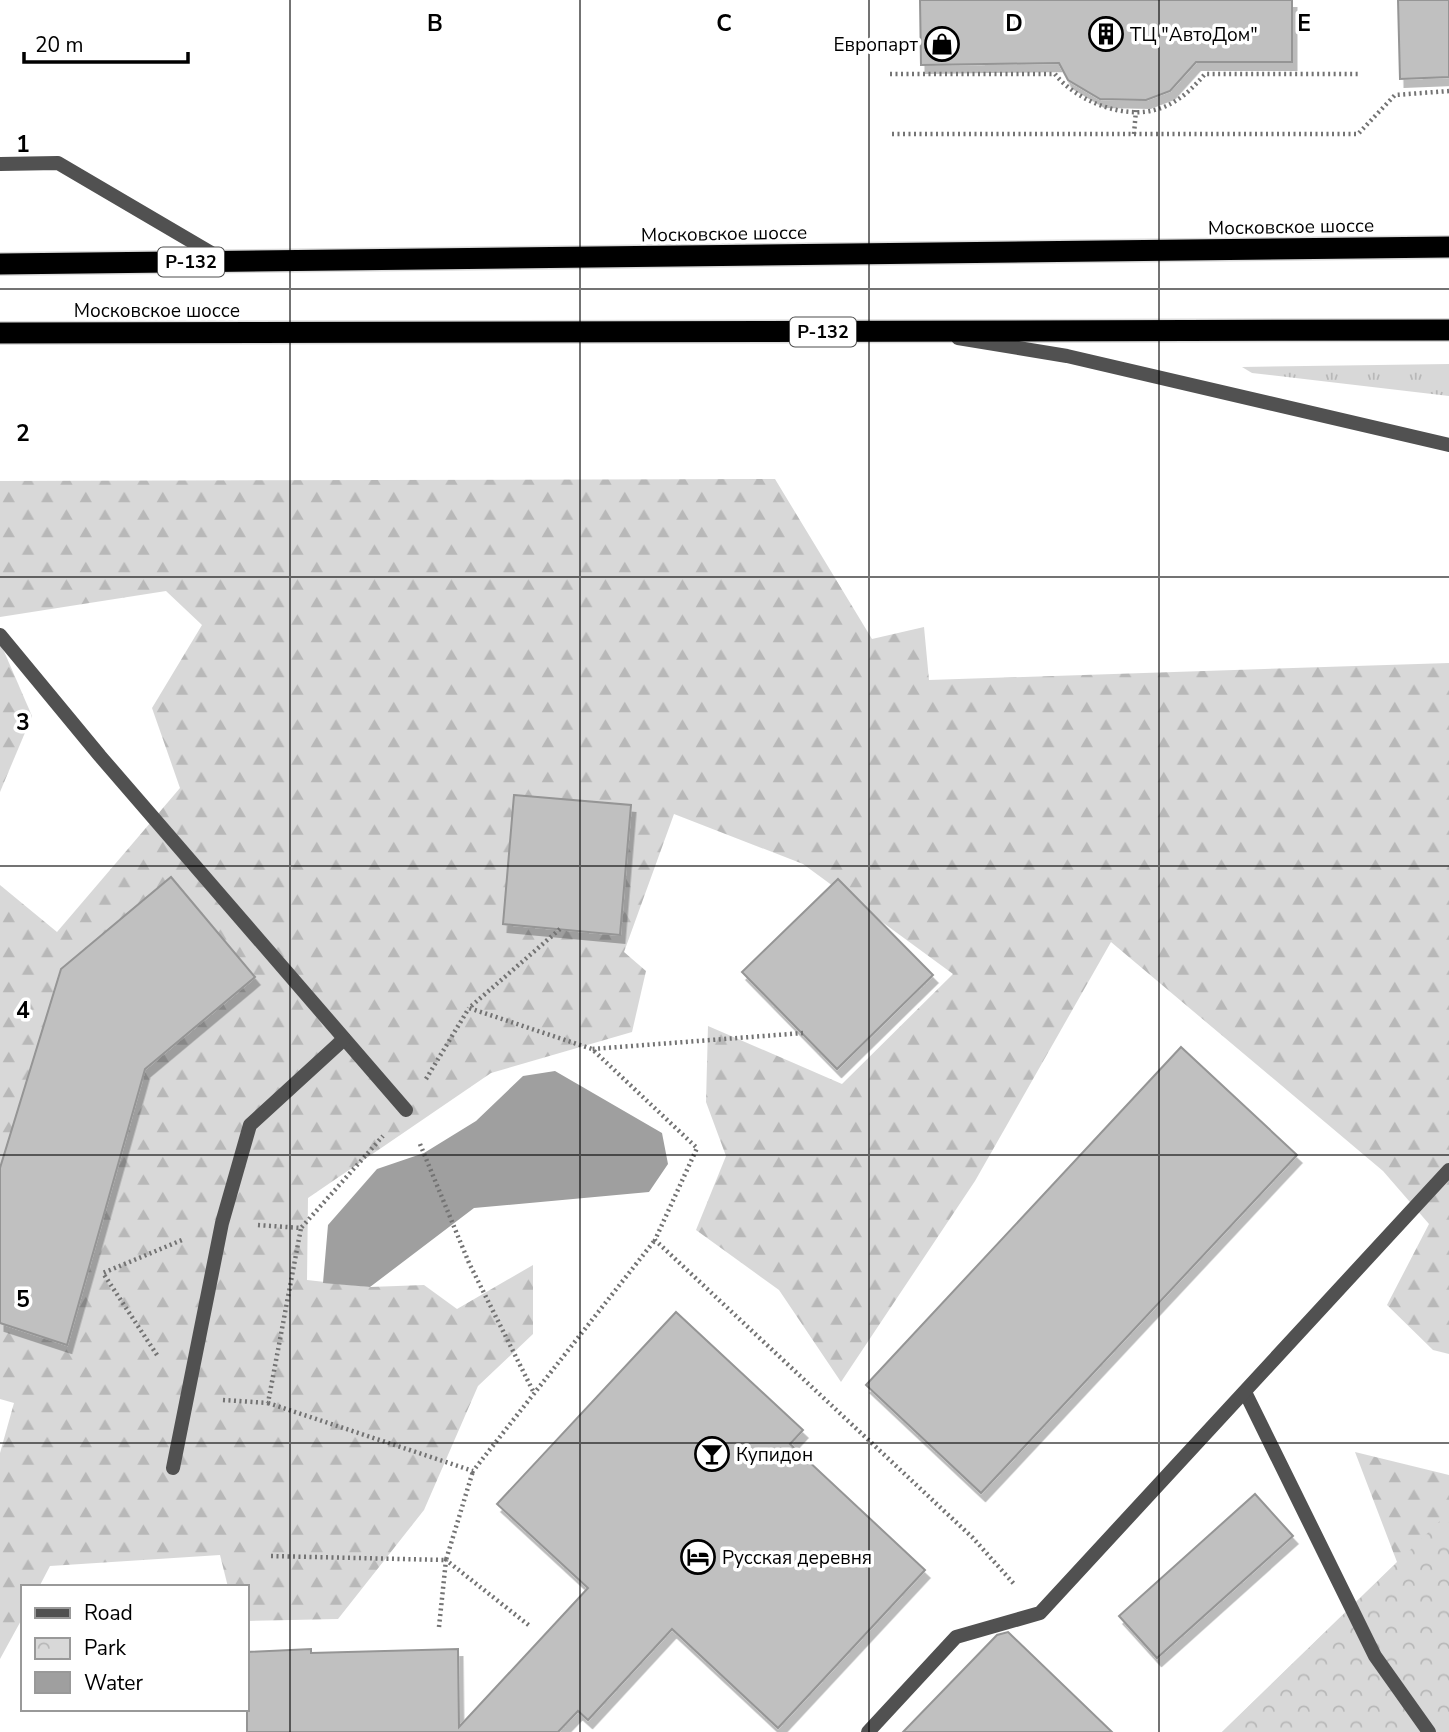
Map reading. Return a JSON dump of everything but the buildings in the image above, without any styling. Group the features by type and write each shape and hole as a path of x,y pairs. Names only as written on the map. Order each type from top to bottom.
{"highway":[{"name":"Московское шоссе","path":"0,264 1449,247"},
{"name":"Московское шоссе","path":"0,333 1449,330"}],"street":[{"path":"0,164 58,163 226,261"},
{"path":"915,331 1067,356 1449,445"},
{"path":"0,635 100,757 407,1110"},
{"path":"173,1468 222,1223 250,1125 344,1039"},
{"path":"868,1732 956,1637 1040,1614 1449,1170"},
{"path":"1245,1392 1375,1656 1429,1732"}],"path":[{"path":"890,74 1055,74 1064,85 1098,106 1156,110 1177,100 1205,74 1359,74"},
{"path":"892,134 1358,134 1395,95 1449,91"},
{"path":"1134,134 1136,110"},
{"path":"268,1403 301,1228 407,1110 469,1008 560,929"},
{"path":"469,1008 592,1049 803,1033"},
{"path":"439,1627 446,1560 473,1471 655,1240 697,1148 592,1049"},
{"path":"419,1142 468,1263 535,1394"},
{"path":"301,1228 222,1223 103,1273 186,1398 268,1403 473,1471"},
{"path":"655,1240 973,1538 1040,1614"},
{"path":"271,1556 446,1560 531,1627"}],"green space":[{"path":"1449,364 1449,396 1252,373 1242,367"},
{"path":"775,479 872,639 924,627 929,680 1449,663 1449,1354 1433,1350 1387,1305 1429,1224 1383,1171 1111,942 975,1181 841,1382 779,1290 696,1230 726,1156 706,1102 708,1026 842,1084 953,974 803,864 674,814 624,952 646,971 632,1032 491,1073 308,1198 307,1280 370,1287 424,1285 457,1309 533,1265 533,1334 478,1386 424,1510 338,1619 248,1621 248,1585 228,1585 220,1555 50,1566 40,1585 21,1585 21,1621 0,1659 0,1453 14,1403 0,1399 0,1323 67,1344 145,1069 255,977 171,877 61,969 0,1168 0,885 57,932 180,788 152,708 202,625 166,591 0,617 0,481","holes":["514,795 631,805 620,934 503,924"]},
{"path":"0,642 32,716 0,792"},
{"path":"1355,1452 1449,1475 1449,1732 1222,1732 1397,1562"},
{"path":"1440,1521 1449,1523 1449,1732 1222,1732"}],"water":[{"path":"555,1071 662,1133 668,1164 649,1192 474,1208 370,1287 323,1283 328,1225 377,1169 424,1153 476,1121 523,1076"}],"place":[{"name":"ТЦ \"АвтоДом\"","path":"1106,34"},
{"name":"Европарт","path":"942,44"},
{"name":"Купидон","path":"712,1454"},
{"name":"Русская деревня","path":"698,1557"}]}
